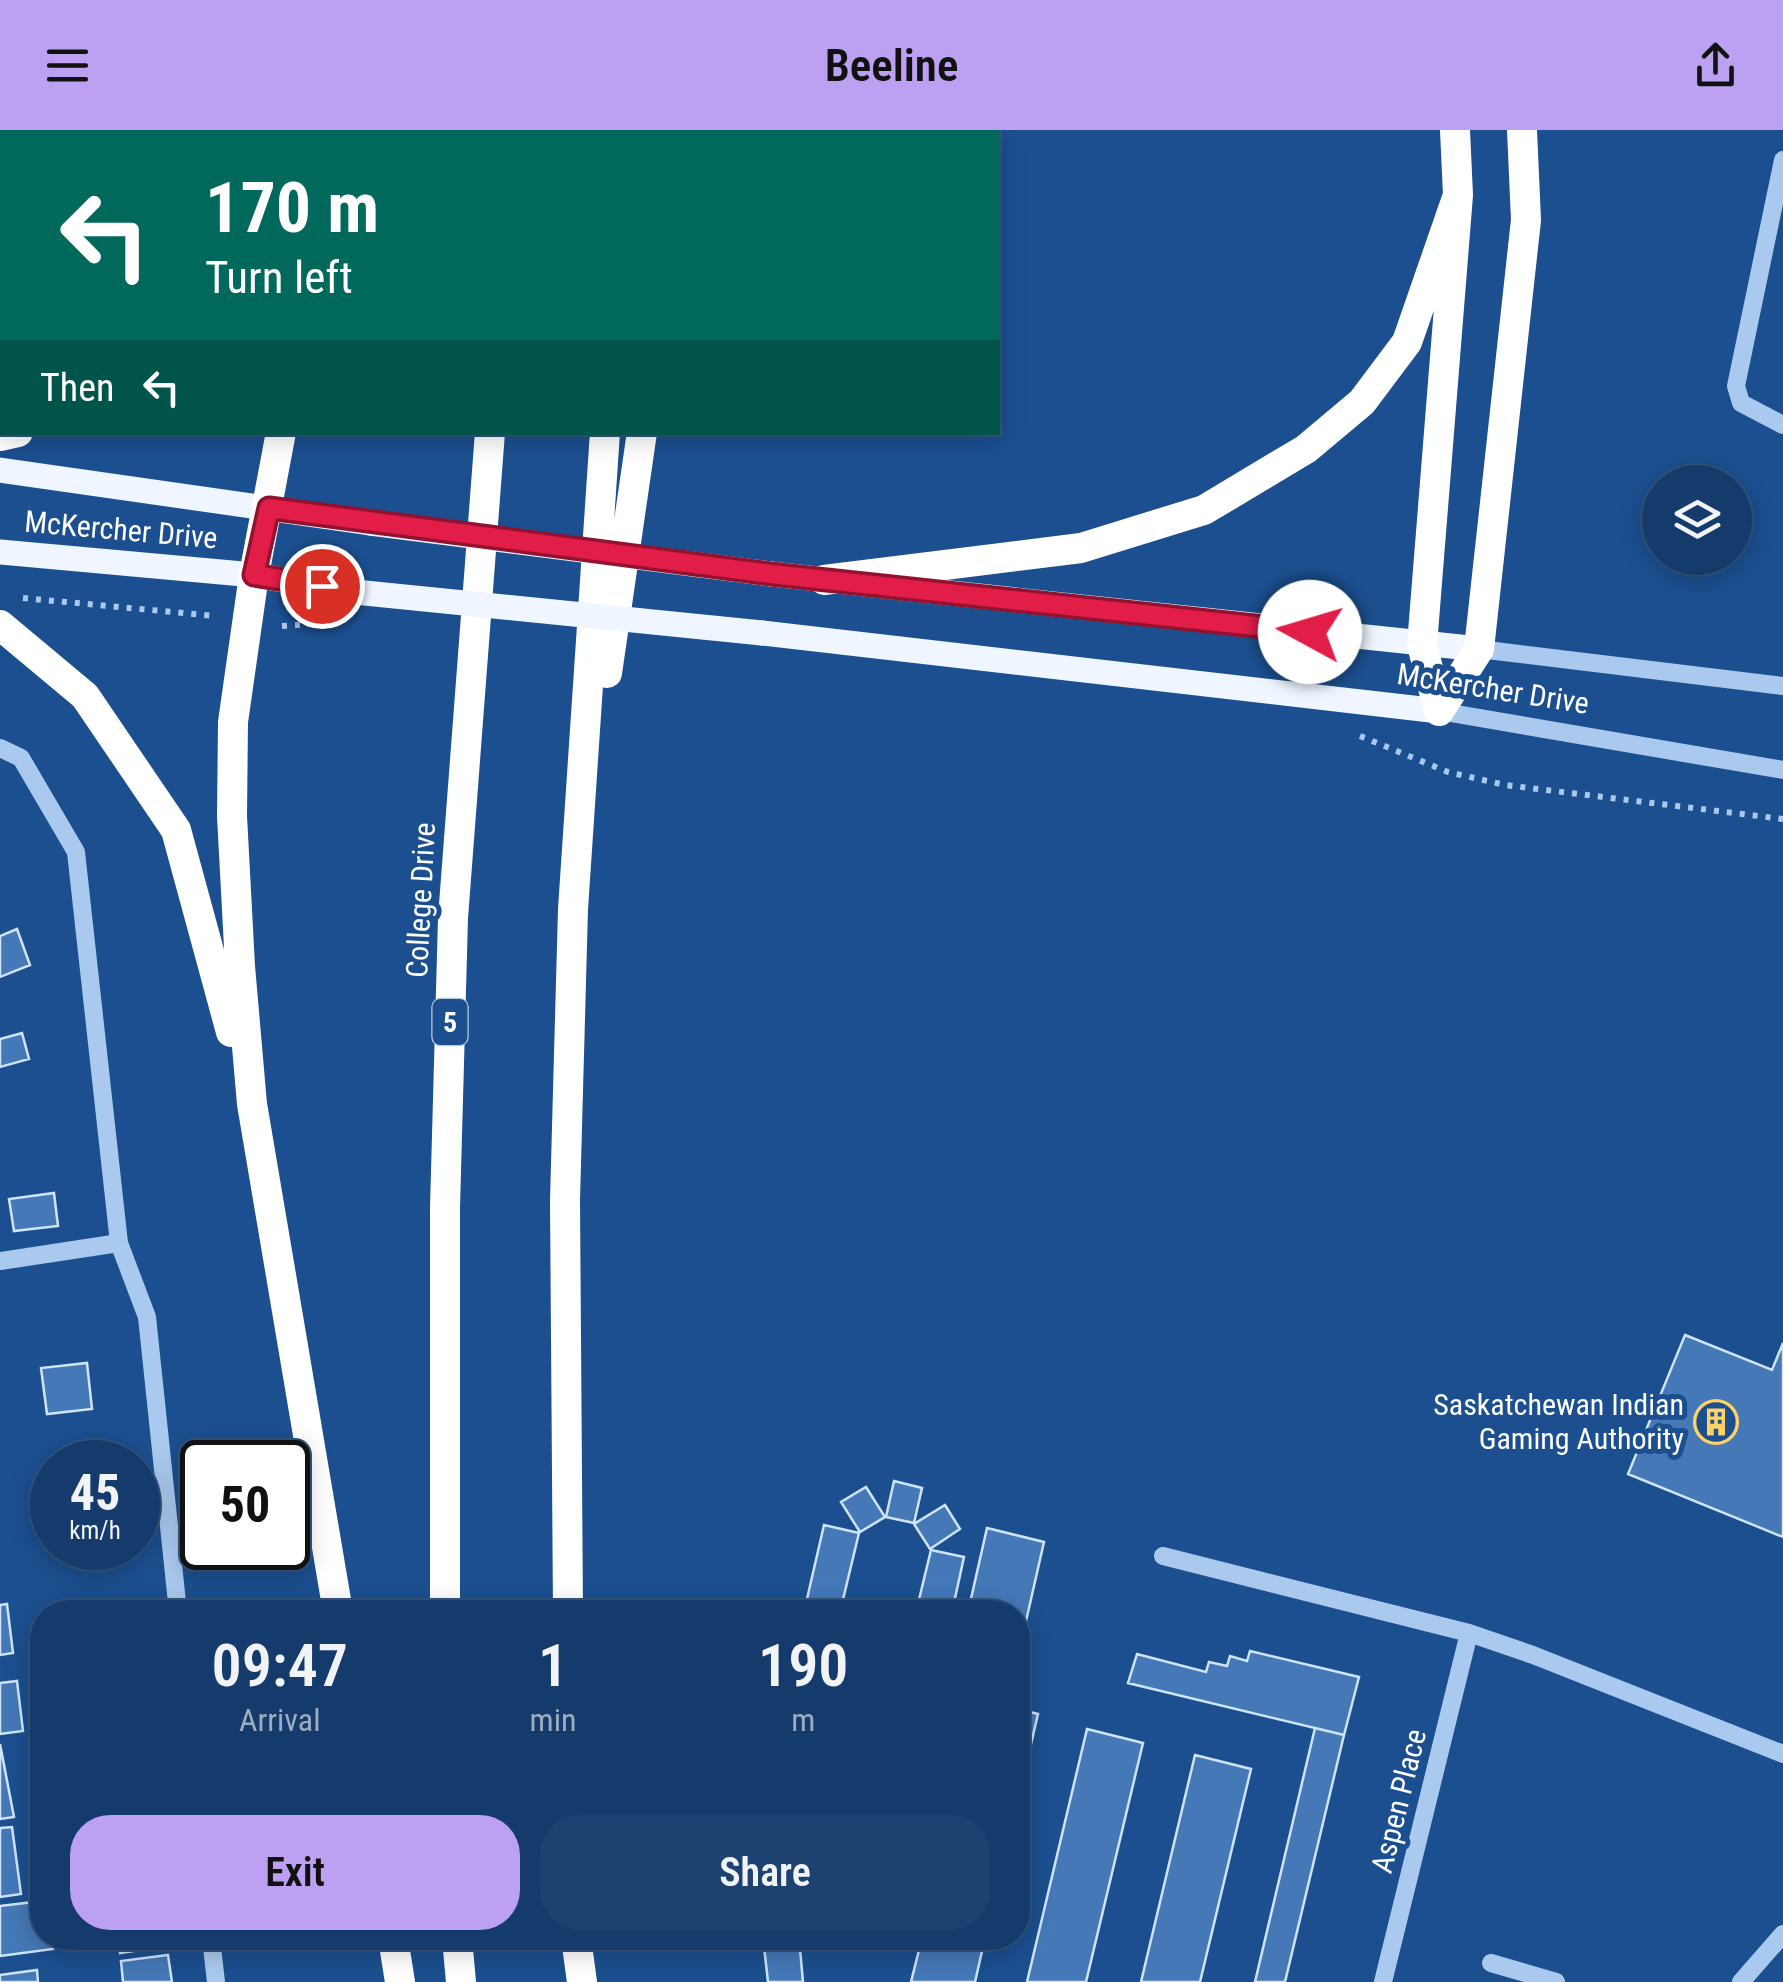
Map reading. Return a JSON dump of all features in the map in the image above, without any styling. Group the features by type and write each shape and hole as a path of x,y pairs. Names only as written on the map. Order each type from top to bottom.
{"highway":[{"path":"1439,711 1422,644 1458,195 1455,130"},
{"path":"1439,711 1479,649 1526,220 1522,130"},
{"path":"824,580 1080,548 1204,510 1306,449 1362,402 1407,342 1458,195"},
{"path":"281,435 232,722 240,966 252,1104 336,1600"},
{"name":"College Drive","path":"445,1600 444,1208 453,918 490,435"},
{"path":"568,1600 565,1200 573,909 605,435"},
{"path":"573,909 642,435"},
{"path":"0,625 85,696 176,830 252,1104"},
{"path":"395,1950 400,1982"},
{"path":"458,1950 460,1982"},
{"path":"578,1950 582,1982"}],"main road":[{"name":"McKercher Drive","path":"0,470 370,523 771,574 1479,649"},
{"name":"McKercher Drive","path":"0,552 254,575 356,592 762,633 1439,711"}],"street":[{"path":"1783,160 1736,386 1741,403 1783,425"},
{"name":"McKercher Drive","path":"1479,649 1783,686"},
{"name":"McKercher Drive","path":"1439,711 1783,770"},
{"path":"0,748 21,758 76,852 119,1244 147,1317 177,1600"},
{"path":"0,1261 119,1244"},
{"path":"1162,1556 1469,1633 1783,1754"},
{"name":"Aspen Place","path":"1383,1982 1469,1633"},
{"path":"1742,1982 1783,1934"},
{"path":"213,1950 216,1982"},
{"path":"1491,1963 1556,1982"}],"path":[{"path":"14,597 221,616"},
{"path":"1358,736 1448,772 1505,786 1783,819"}],"building":[{"path":"17,929 30,965 0,977 0,936"},
{"path":"22,1033 29,1059 0,1067 0,1039"},
{"path":"54,1193 58,1226 14,1231 9,1199"},
{"name":"Saskatchewan Indian Gaming Authority","path":"1685,1335 1772,1370 1783,1343 1783,1537 1628,1474"},
{"path":"87,1363 92,1409 47,1414 41,1368"},
{"path":"894,1481 922,1488 914,1523 886,1517"},
{"path":"866,1487 885,1517 860,1532 841,1502"},
{"path":"945,1505 960,1529 930,1549 914,1524"},
{"path":"824,1525 859,1533 843,1600 807,1600"},
{"path":"987,1528 1044,1542 1030,1604 1030,1600 971,1600"},
{"path":"931,1550 964,1557 955,1600 919,1600"},
{"path":"7,1604 13,1653 0,1655 0,1605"},
{"path":"1250,1651 1359,1677 1344,1735 1128,1683 1137,1654 1206,1672 1209,1662 1227,1666 1230,1656 1247,1661"},
{"path":"17,1681 23,1731 0,1734 0,1683"},
{"path":"1030,1712 1038,1714 1030,1748"},
{"path":"1315,1728 1344,1735 1285,1982 1255,1982"},
{"path":"1087,1729 1143,1743 1086,1982 1027,1982"},
{"path":"0,1744 14,1817 0,1819"},
{"path":"1195,1755 1251,1769 1200,1982 1141,1982"},
{"path":"12,1827 21,1894 0,1897 0,1828"},
{"path":"30,1902 30,1950 45,1950 0,1956 0,1906"},
{"path":"764,1950 800,1950 803,1982 768,1982"},
{"path":"919,1950 982,1950 975,1982 911,1982"},
{"path":"168,1955 172,1982 123,1982 121,1961"},
{"path":"37,1970 38,1982 0,1982 0,1975"}],"place":[{"name":"Saskatchewan Indian Gaming Authority","path":"1716,1422"}],"route":[{"path":"322,586 254,575 269,508 771,574 1310,632"}]}
